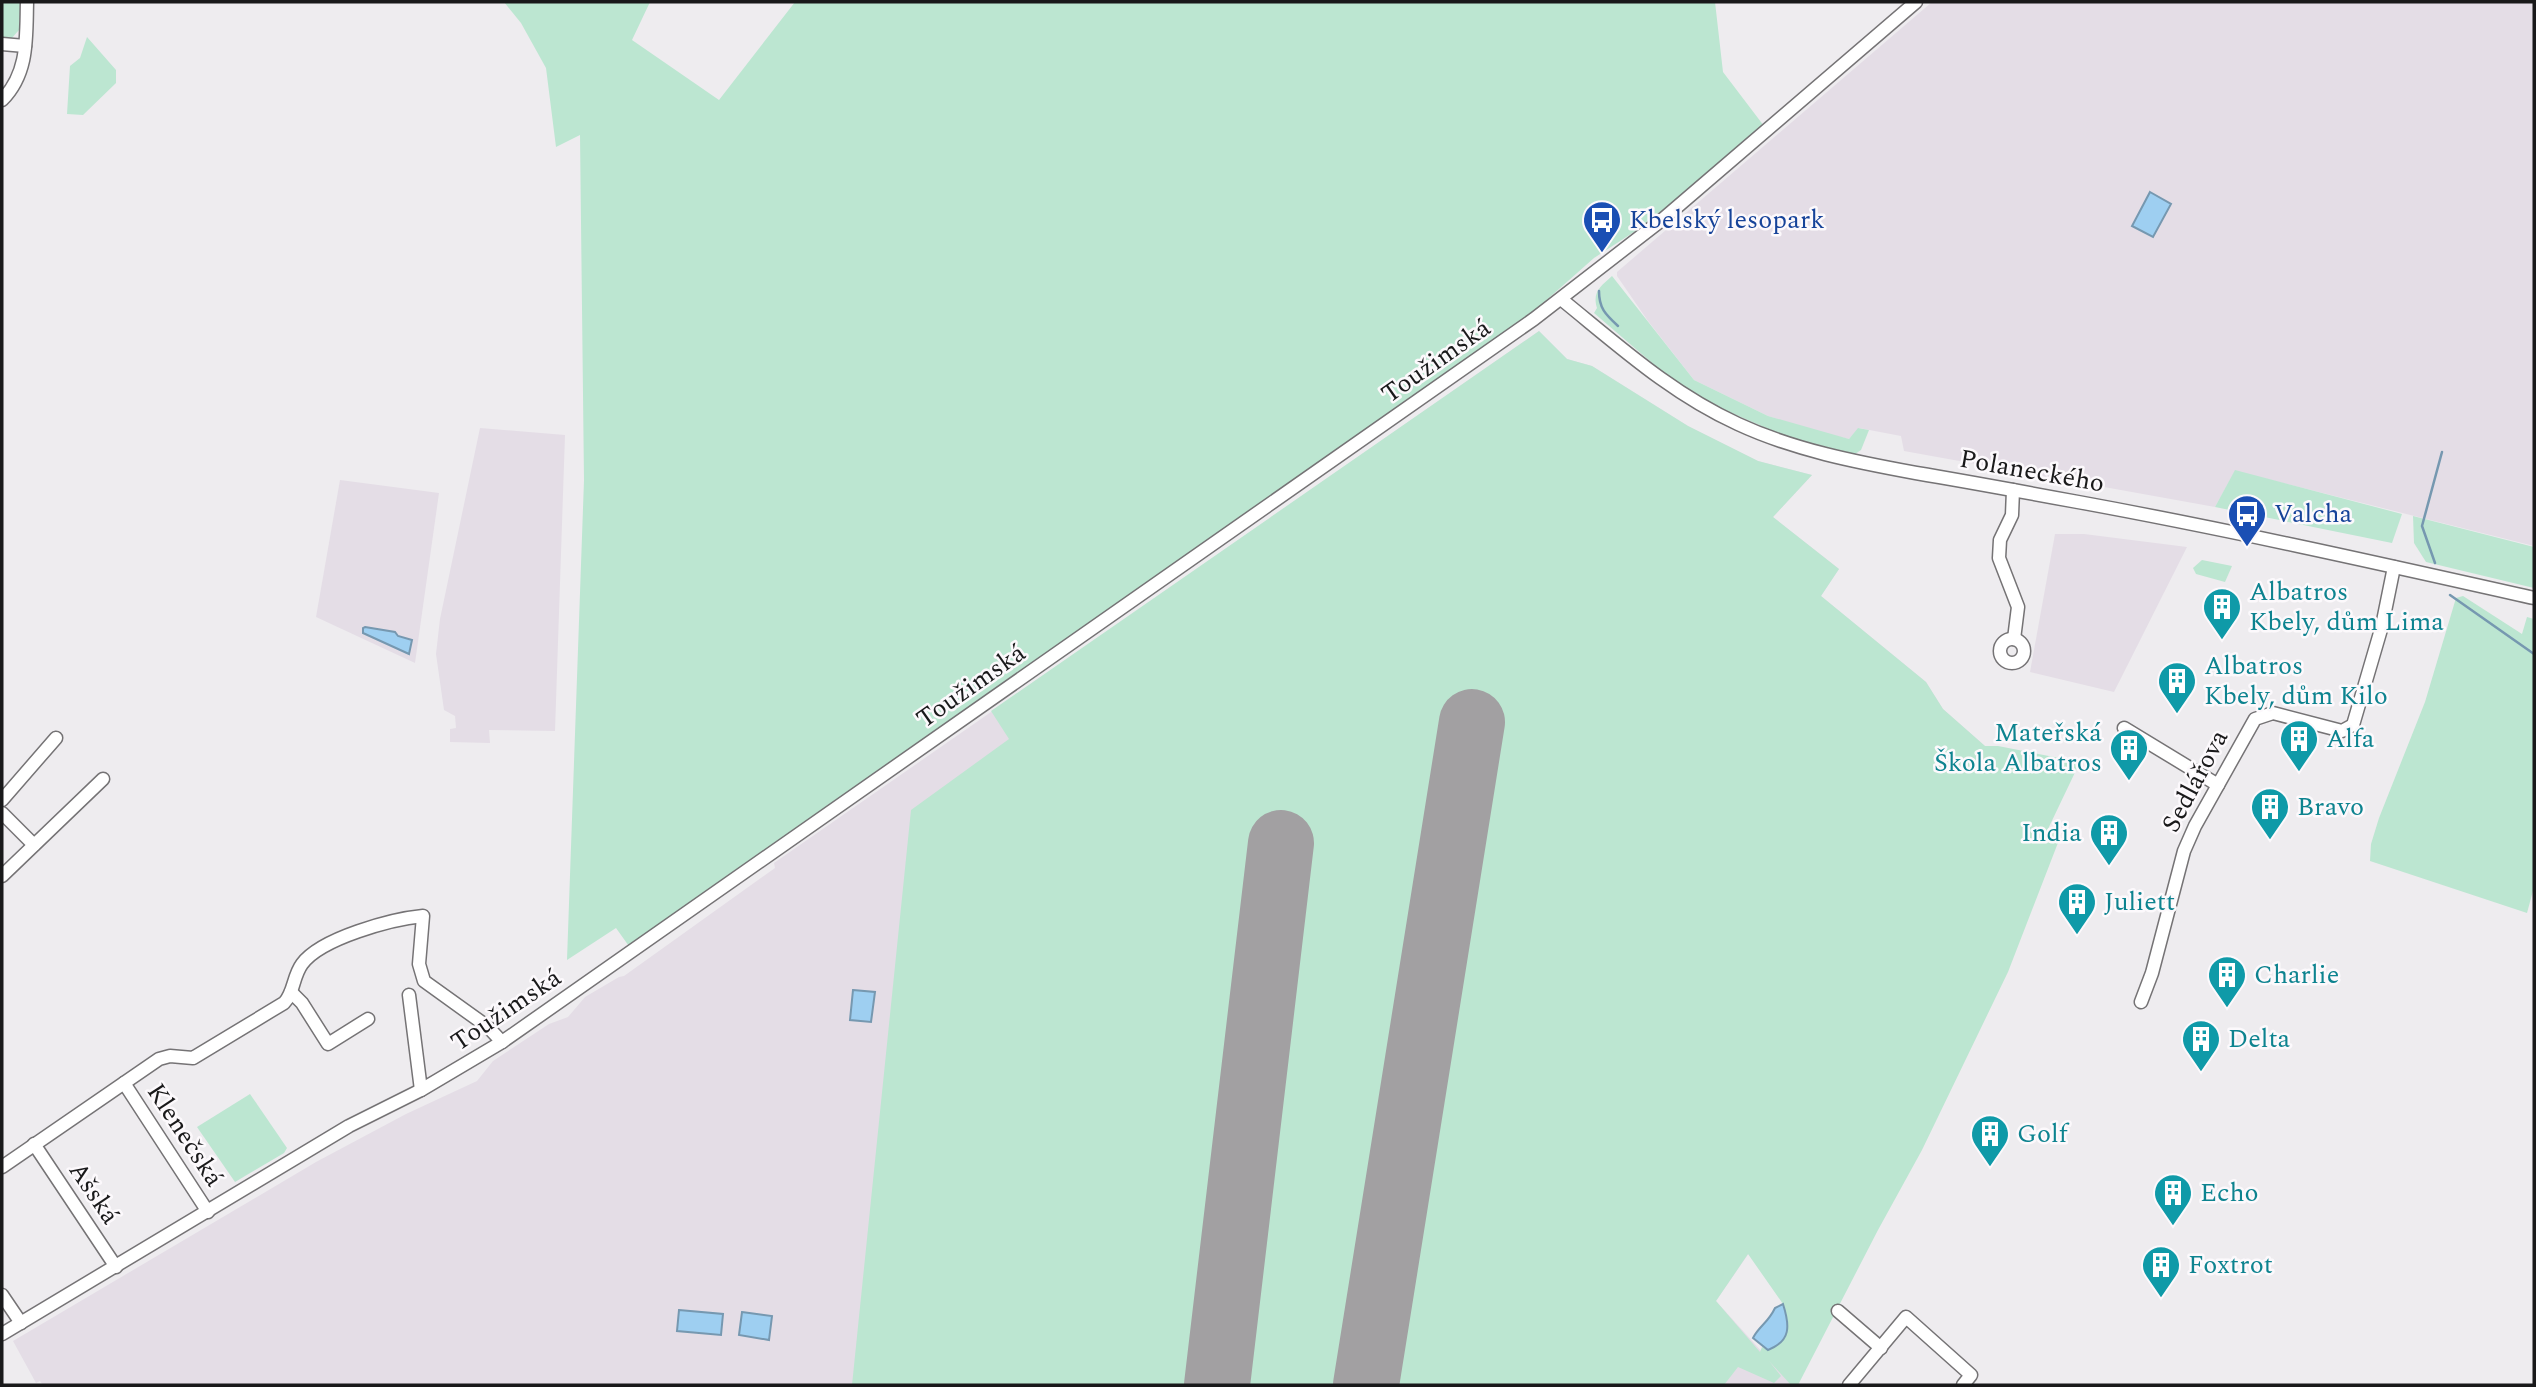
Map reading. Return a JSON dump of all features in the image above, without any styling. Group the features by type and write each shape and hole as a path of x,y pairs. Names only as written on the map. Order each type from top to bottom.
{"street":[{"path":"2,100 16,83 25,46 27,2"},
{"name":"Toužimská","path":"2,1334 349,1126 421,1090 502,1042 1561,299 1663,219 1916,2"},
{"path":"2,44 25,46"},
{"name":"Polaneckého","path":"1561,299 1679,393 1740,425 1783,442 1841,458 2013,490 2534,597"},
{"path":"2013,490 2012,515 2000,540 1999,558 2018,607 2014,639"},
{"name":"Sedlářova","path":"2141,1002 2152,973 2184,851 2255,719 2273,713 2342,732 2353,725 2382,626 2394,567"},
{"path":"2124,727 2218,785"},
{"path":"2,800 56,738"},
{"path":"2,876 103,779"},
{"path":"2,813 34,845"},
{"path":"2,1167 163,1058 170,1056 189,1059 197,1056 284,1003 301,966 314,953 375,926 423,916 419,964 424,981 488,1027 502,1042"},
{"path":"291,992 302,1003 328,1044"},
{"path":"409,995 421,1090"},
{"path":"316,1052 368,1019"},
{"name":"Klenečská","path":"124,1083 208,1212"},
{"name":"Ašská","path":"34,1144 116,1267"},
{"path":"2,1295 21,1323"},
{"path":"1838,1311 1881,1348"},
{"path":"1849,1385 1906,1317 1971,1375 1963,1385"}],"shaded area":[{"path":"1932,2 2534,2 2534,546 2235,471 2215,507 1904,451 1901,436 1859,428 1849,439 1815,431 1768,416 1694,380 1648,321 1617,276 1617,272"},
{"path":"1539,331 1567,359 1592,366 1688,426 1758,461 1812,475 1773,517 1839,569 1821,596 1926,682 1943,709 1985,746 1824,1144 1716,1301 1792,1385 36,1383 13,1341 316,1162 406,1114 477,1081 493,1061 549,1024 568,1017 585,997 624,976 775,868 774,863"},
{"path":"480,428 565,435 555,731 489,730 490,743 450,742 450,729 456,728 455,716 444,710 436,654 440,619"},
{"path":"340,480 439,493 415,663 316,617"},
{"path":"2055,534 2084,534 2187,547 2114,692 2030,672"}],"green space":[{"path":"2,2 21,2 19,30 11,39 2,38"},
{"path":"504,2 650,2 632,40 719,100 795,2 1715,2 1723,72 1764,126 1660,215 1594,258 1533,312 631,949 616,928 567,960 584,480 580,135 556,147 546,68 521,23"},
{"path":"87,37 116,70 116,83 83,115 67,114 70,66 80,58"},
{"path":"1612,276 1694,380 1768,416 1849,439 1858,428 1869,430 1861,450 1855,454 1787,437 1711,404 1673,381 1594,313 1597,308 1597,293"},
{"path":"1539,331 1567,359 1592,366 1688,426 1758,461 1812,475 1773,517 1839,569 1821,596 1926,682 1943,709 1985,746 1998,746 2080,762 2048,829 2061,835 2008,972 1922,1150 1798,1385 1791,1385 1769,1361 1781,1376 1774,1383 1738,1367 1724,1385 852,1385 911,810 1009,739 991,711","holes":["1748,1254 1783,1304 1768,1350 1762,1347 1760,1352 1716,1301"]},
{"path":"2235,470 2402,514 2392,543 2215,507"},
{"path":"2413,516 2534,547 2534,588 2426,562 2414,543"},
{"path":"2202,560 2232,566 2225,582 2196,574 2193,568"},
{"path":"2463,596 2522,634 2527,617 2534,619 2534,887 2527,913 2370,861 2371,844 2379,818 2425,702 2456,598"},
{"path":"250,1094 287,1148 284,1153 235,1182 197,1127"}],"water":[{"path":"2150,192 2171,204 2153,237 2132,226"},
{"path":"365,627 395,632 398,636 412,640 409,654 363,633"},
{"path":"853,990 875,992 871,1022 850,1020"},
{"path":"1783,1304 1787,1332 1781,1342 1768,1350 1753,1338 1775,1308"},
{"path":"679,1310 723,1314 721,1335 677,1331"},
{"path":"742,1312 772,1316 769,1340 739,1335"}],"waterway":[{"path":"1599,291 1604,310 1618,326"},
{"path":"2435,563 2422,526 2442,452"},
{"path":"2450,595 2534,654"}],"runway":[{"path":"1366,1385 1472,722"},
{"path":"1217,1385 1281,843"}],"place":[{"name":"Kbelský lesopark","path":"1602,254"},
{"name":"Valcha","path":"2247,548"},
{"name":"Albatros Kbely, dům Lima","path":"2222,641"},
{"name":"Albatros Kbely, dům Kilo","path":"2177,715"},
{"name":"Alfa","path":"2299,773"},
{"name":"Mateřská Škola Albatros","path":"2129,782"},
{"name":"Bravo","path":"2270,841"},
{"name":"India","path":"2109,867"},
{"name":"Juliett","path":"2077,936"},
{"name":"Charlie","path":"2227,1009"},
{"name":"Delta","path":"2201,1073"},
{"name":"Golf","path":"1990,1168"},
{"name":"Echo","path":"2173,1227"},
{"name":"Foxtrot","path":"2161,1299"}]}
